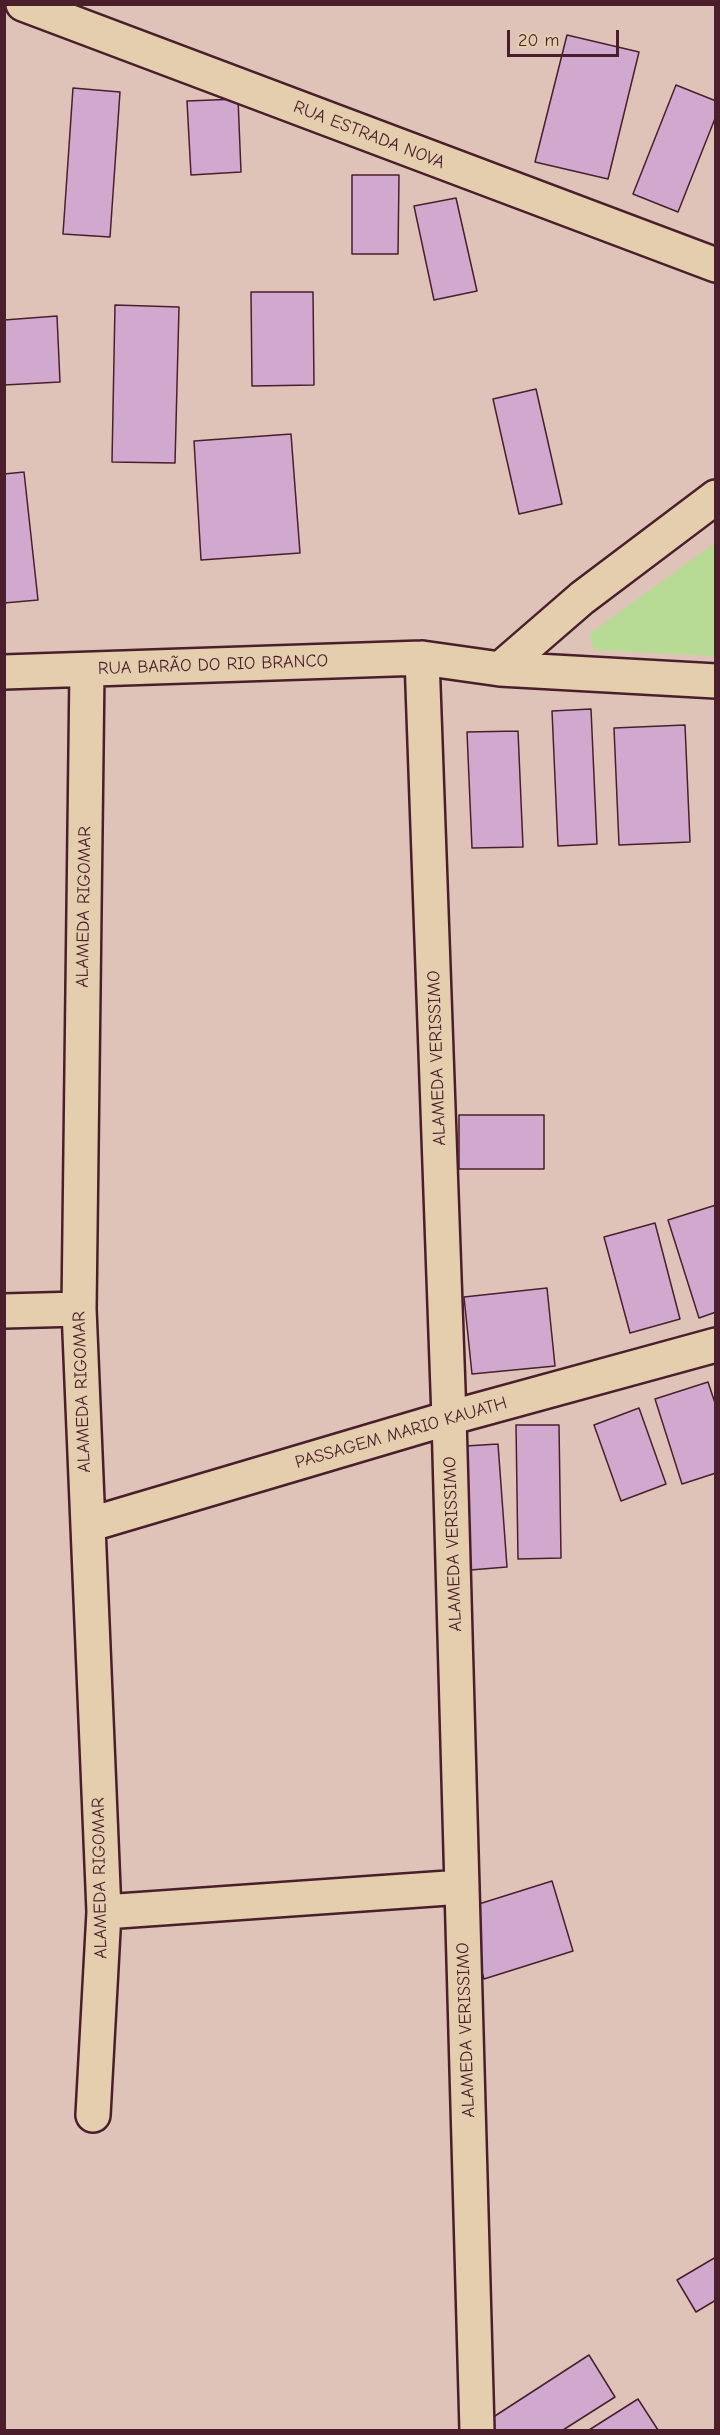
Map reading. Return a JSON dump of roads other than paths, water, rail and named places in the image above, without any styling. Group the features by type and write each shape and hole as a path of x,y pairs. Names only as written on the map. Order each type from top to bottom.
{"street":[{"name":"RUA ESTRADA NOVA","path":"23,4 716,265"},
{"path":"500,669 582,598 716,497"},
{"name":"RUA BARÃO DO RIO BRANCO","path":"4,672 422,658 500,669 716,681"},
{"name":"ALAMEDA VERISSIMO","path":"422,658 449,1418 477,2430"},
{"name":"ALAMEDA RIGOMAR","path":"87,670 79,1309 104,1912 93,2115"},
{"path":"4,1311 79,1309"},
{"name":"PASSAGEM MARIO KAUATH","path":"88,1526 449,1418 716,1345"},
{"path":"104,1912 462,1887"}]}
